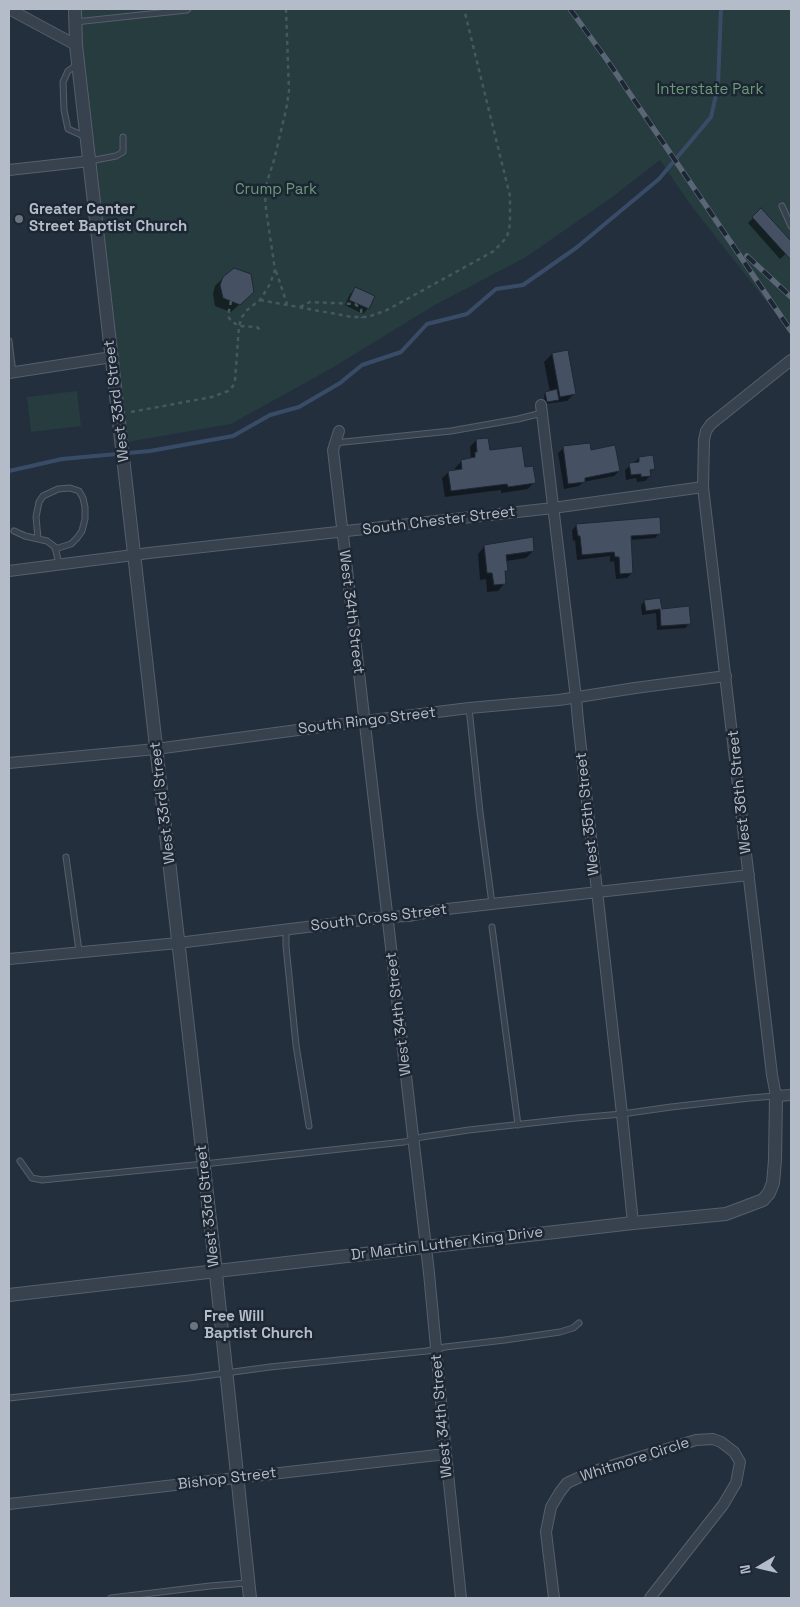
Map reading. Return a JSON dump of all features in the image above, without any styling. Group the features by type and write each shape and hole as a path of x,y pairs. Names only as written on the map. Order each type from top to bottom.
{"street":[{"path":"9,9 76,45"},
{"name":"West 33rd Street","path":"75,9 78,64 216,1271 250,1598"},
{"path":"9,170 90,161"},
{"path":"11,373 112,357"},
{"path":"703,487 704,440 706,431 711,424 791,360"},
{"name":"West 35th Street","path":"541,409 576,698 633,1223"},
{"name":"West 34th Street","path":"338,431 333,450 414,1140 461,1598"},
{"name":"South Chester Street","path":"9,570 327,532 342,532 554,508 703,487"},
{"name":"West 36th Street","path":"703,487 776,1096"},
{"name":"South Ringo Street","path":"9,763 156,749 469,708 576,698 726,676"},
{"name":"South Cross Street","path":"9,959 178,943 408,916 447,909 749,875"},
{"path":"776,1096 791,1095"},
{"name":"Dr Martin Luther King Drive","path":"9,1295 726,1214 763,1200 769,1193 772,1183 776,1096"},
{"name":"Whitmore Circle","path":"554,1598 546,1532 551,1507 567,1484 591,1472 696,1440 713,1439 721,1442 734,1452 740,1462 736,1483 724,1505 650,1598"},
{"name":"Bishop Street","path":"9,1504 446,1454"}],"lane":[{"path":"76,22 188,9"},
{"path":"78,64 68,71 63,82 64,110 68,129 87,137"},
{"path":"90,161 116,156 123,152 123,137"},
{"path":"782,206 791,226"},
{"path":"9,342 11,373"},
{"path":"334,443 451,431 518,419 541,409"},
{"path":"38,538 36,517 39,502 43,496 58,489 70,488 79,491 83,498 85,518 82,531 71,544 55,549"},
{"path":"14,531 25,536 46,540 55,549 59,565"},
{"path":"469,708 492,904"},
{"path":"66,856 79,952"},
{"path":"492,927 518,1125"},
{"path":"286,930 296,1045 308,1126"},
{"path":"20,1160 32,1178 42,1180 414,1140 469,1130 776,1096"},
{"path":"9,1398 427,1351 560,1332 580,1323"},
{"path":"111,1598 249,1582"}],"path":[{"path":"286,9 288,90 286,110 265,193 275,270 287,304"},
{"path":"260,300 362,318 387,310 494,251 502,244 509,232 510,196 464,9"},
{"path":"131,412 212,397 228,391 233,386 235,380 239,326 242,317 246,310 260,300 270,284 275,270"},
{"path":"231,301 228,316 231,321 239,326 253,326 260,330"},
{"path":"300,307 310,302 355,304 362,309 362,318"}],"green space":[{"name":"Crump Park","path":"74,9 791,9 791,333 690,204 660,160 611,198 526,257 433,306 332,368 231,424 121,443"},
{"path":"77,391 81,426 31,432 27,397"}],"building":[{"path":"761,208 791,241 791,260 752,217"},
{"path":"234,268 251,274 254,292 240,305 223,298 220,285 223,277"},
{"path":"355,287 375,296 369,309 349,300"},
{"path":"568,350 576,394 560,397 552,353"},
{"path":"557,389 559,400 547,402 545,392"},
{"path":"488,438 490,450 522,446 525,467 533,466 536,483 508,487 507,484 451,491 448,471 462,469 461,460 475,457 475,452 477,452 476,439"},
{"path":"590,443 591,450 615,445 620,471 585,478 585,482 568,484 563,446"},
{"path":"653,455 655,469 650,470 651,476 631,475 629,463 639,462 639,457"},
{"path":"660,517 661,534 631,536 633,573 620,574 619,557 615,557 614,552 582,555 580,536 578,536 576,524"},
{"path":"533,537 534,551 506,555 508,571 505,571 506,584 494,585 492,573 487,573 484,545"},
{"path":"660,598 662,609 689,606 691,624 661,626 660,609 646,611 644,600"}],"waterway":[{"path":"9,471 62,459 150,451 233,436 270,415 299,407 340,383 362,365 401,352 427,324 467,314 496,289 523,285 576,248 659,179 711,117 718,86 721,9"}],"railway":[{"path":"570,9 607,60 791,331"},
{"path":"747,256 791,297"}],"place":[{"name":"Greater Center Street Baptist Church","path":"19,219"},
{"name":"Free Will Baptist Church","path":"194,1326"}],"park label":[{"name":"Interstate Park","path":"710,90"}]}
